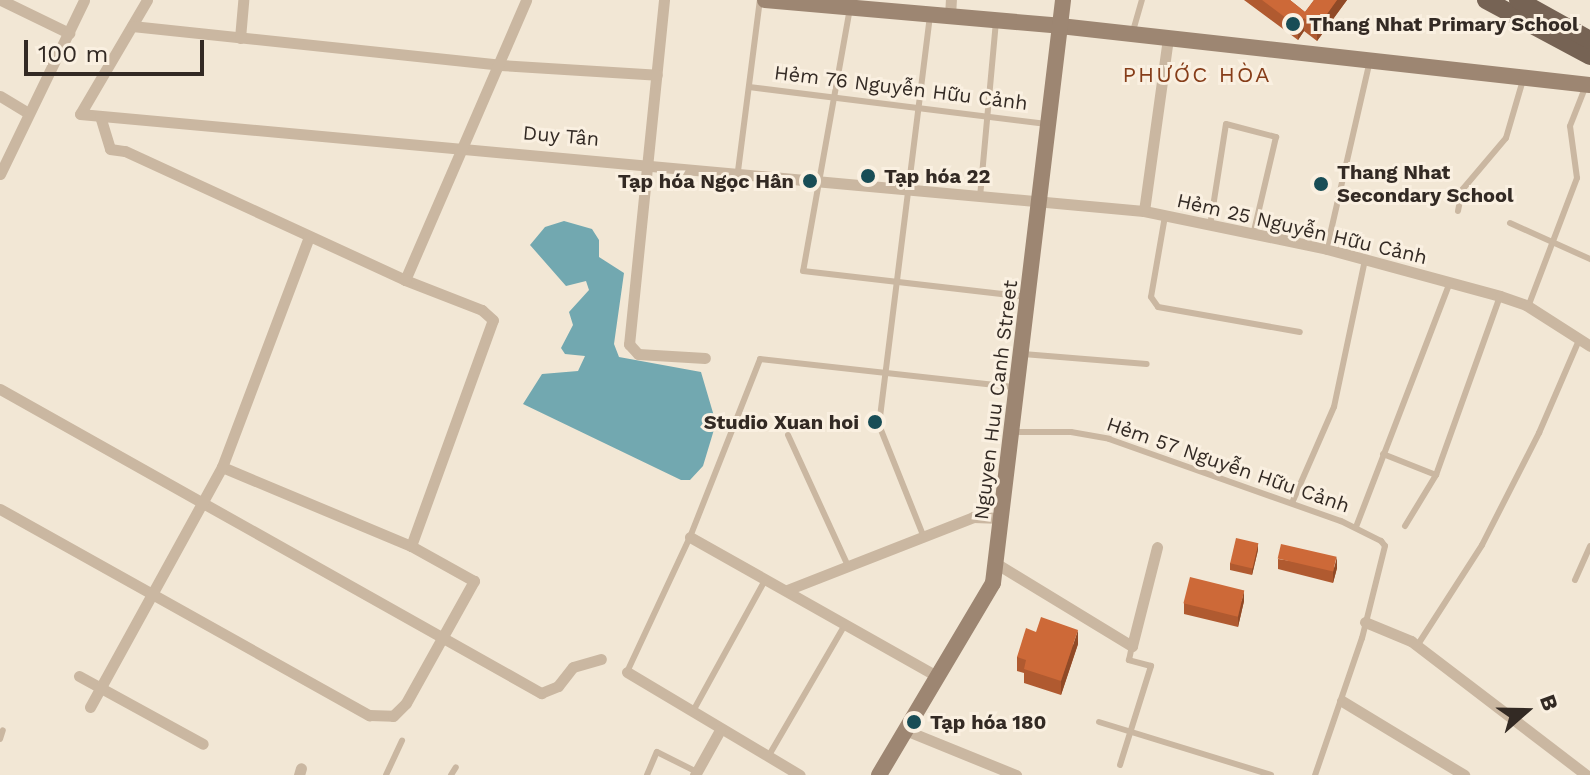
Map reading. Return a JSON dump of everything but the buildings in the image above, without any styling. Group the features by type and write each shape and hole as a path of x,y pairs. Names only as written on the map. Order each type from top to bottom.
{"main road":[{"path":"1486,0 1590,56"},
{"path":"1518,0 1590,40"}],"street":[{"path":"1,0 69,33"},
{"path":"0,174 27,112 84,0"},
{"path":"147,0 132,26 500,65 657,75"},
{"path":"240,38 243,0"},
{"path":"405,280 467,146 526,0"},
{"path":"664,0 650,162 629,344 638,354 705,358"},
{"path":"763,0 930,15 951,8 996,21 1588,85"},
{"name":"Nguyen Huu Canh Street","path":"879,775 935,675 993,583 1063,0"},
{"name":"Duy Tân","path":"132,26 80,114 650,162 1038,203"},
{"path":"1144,211 1168,38"},
{"path":"0,96 27,112"},
{"path":"100,116 110,149 125,151 308,239 482,310 493,320 411,546"},
{"name":"Hẻm 25 Nguyễn Hữu Cảnh","path":"1038,203 1144,211 1327,249 1500,296 1528,307 1590,346"},
{"path":"90,707 222,467 308,239"},
{"path":"0,389 541,693 558,686 573,667 601,659"},
{"path":"0,509 381,718 393,716 406,703 474,581 411,546 222,467"},
{"path":"787,590 973,517 1002,518"},
{"path":"690,537 935,675"},
{"path":"997,564 1132,646 1157,547"},
{"path":"1365,622 1417,646 1586,775"},
{"path":"627,672 692,714 800,775"},
{"path":"79,676 203,744"},
{"path":"1342,701 1464,775"},
{"path":"696,773 720,730"},
{"path":"905,730 1016,775"}],"lane":[{"path":"738,171 763,0"},
{"path":"1132,34 1142,0"},
{"path":"850,8 803,271 1028,297"},
{"path":"923,535 879,425 930,15"},
{"path":"980,197 996,21"},
{"path":"1327,249 1370,61"},
{"path":"1458,211 1462,190 1506,138 1523,80"},
{"path":"1528,307 1577,178 1570,126 1588,85"},
{"name":"Hẻm 76 Nguyễn Hữu Cảnh","path":"749,87 918,111 1048,125"},
{"path":"1210,227 1226,124 1276,137 1253,235"},
{"path":"1165,216 1152,302 1300,332"},
{"path":"1510,223 1590,259"},
{"path":"1292,503 1334,407 1365,259"},
{"path":"1356,527 1431,340 1450,282"},
{"path":"1405,526 1436,475 1500,296"},
{"path":"1417,646 1482,545 1539,433 1579,340"},
{"path":"1022,354 1147,364"},
{"path":"627,672 690,537 760,359 1018,387"},
{"name":"Hẻm 57 Nguyễn Hữu Cảnh","path":"1013,432 1071,432 1109,439 1356,527 1385,546 1365,622"},
{"path":"788,435 847,564"},
{"path":"1383,454 1436,475"},
{"path":"1575,580 1590,546"},
{"path":"692,714 765,580"},
{"path":"1315,775 1342,701 1365,622"},
{"path":"768,757 846,623"},
{"path":"1120,765 1151,666 1129,660 1132,646"},
{"path":"1099,722 1271,775"},
{"path":"0,739 3,730"},
{"path":"386,775 402,741"},
{"path":"647,775 657,752 696,773"},
{"path":"451,775 456,767"}],"water":[{"path":"564,221 592,229 599,240 599,257 624,273 614,344 619,357 701,372 716,423 703,466 690,480 681,480 523,404 542,374 578,371 585,356 565,354 561,348 573,325 569,312 589,290 586,281 566,286 530,245 545,227"}],"place":[{"name":"Thang Nhat Primary School","path":"1293,24"},
{"name":"Tạp hóa 22","path":"868,176"},
{"name":"Tạp hóa Ngọc Hân","path":"810,181"},
{"name":"Thang Nhat Secondary School","path":"1321,184"},
{"name":"Studio Xuan hoi","path":"875,422"},
{"name":"Tạp hóa 180","path":"914,722"}],"district":[{"name":"PHƯỚC HÒA","path":"1197,75"}]}
